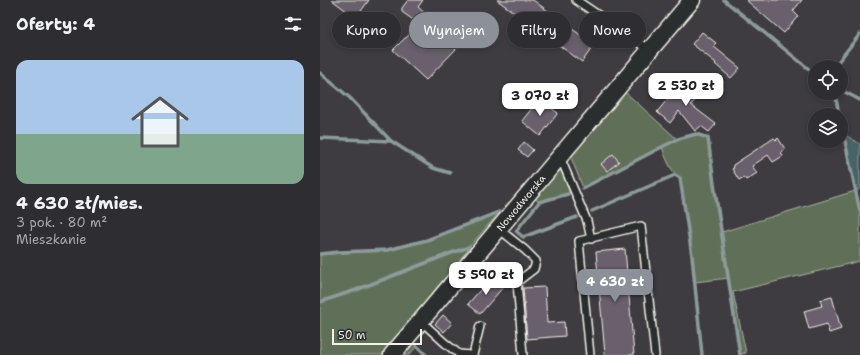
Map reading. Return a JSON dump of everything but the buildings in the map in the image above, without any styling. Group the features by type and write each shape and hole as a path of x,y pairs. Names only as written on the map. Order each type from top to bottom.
{"street":[{"name":"Nowodworska","path":"392,355 692,0"}],"lane":[{"path":"576,0 650,50"},
{"path":"559,158 563,164 587,221 591,238"},
{"path":"590,355 579,241 642,226 655,355"},
{"path":"499,229 536,261 534,269 517,282 523,355"},
{"path":"421,321 459,354 472,355 480,326"}],"green space":[{"path":"624,91 677,139 696,134 708,138 722,232 855,191 860,211 860,261 733,292 746,353 740,354 729,278 695,282 680,178 671,168 662,147 583,188 570,155"},
{"path":"560,167 570,193 539,202 534,198"},
{"path":"499,213 469,247 382,355 320,355 320,255 389,251 429,240"},
{"path":"412,342 417,346 409,355 401,355"}],"water":[{"path":"848,137 860,144 860,189 855,191 846,148 848,148"}],"waterway":[{"path":"724,0 808,68"},
{"path":"840,60 860,34"},
{"path":"320,73 350,98 391,141 433,168 450,173"},
{"path":"848,94 860,100"},
{"path":"836,100 838,108"},
{"path":"583,188 678,139 696,134 708,138 740,355"},
{"path":"320,138 391,141"},
{"path":"846,148 860,211"},
{"path":"592,211 675,175 680,178 692,256 702,355"},
{"path":"568,194 539,202 516,231 523,237 577,217"},
{"path":"320,254 387,250 427,240 499,212"},
{"path":"320,302 356,290 469,247"},
{"path":"417,346 426,355"}]}
